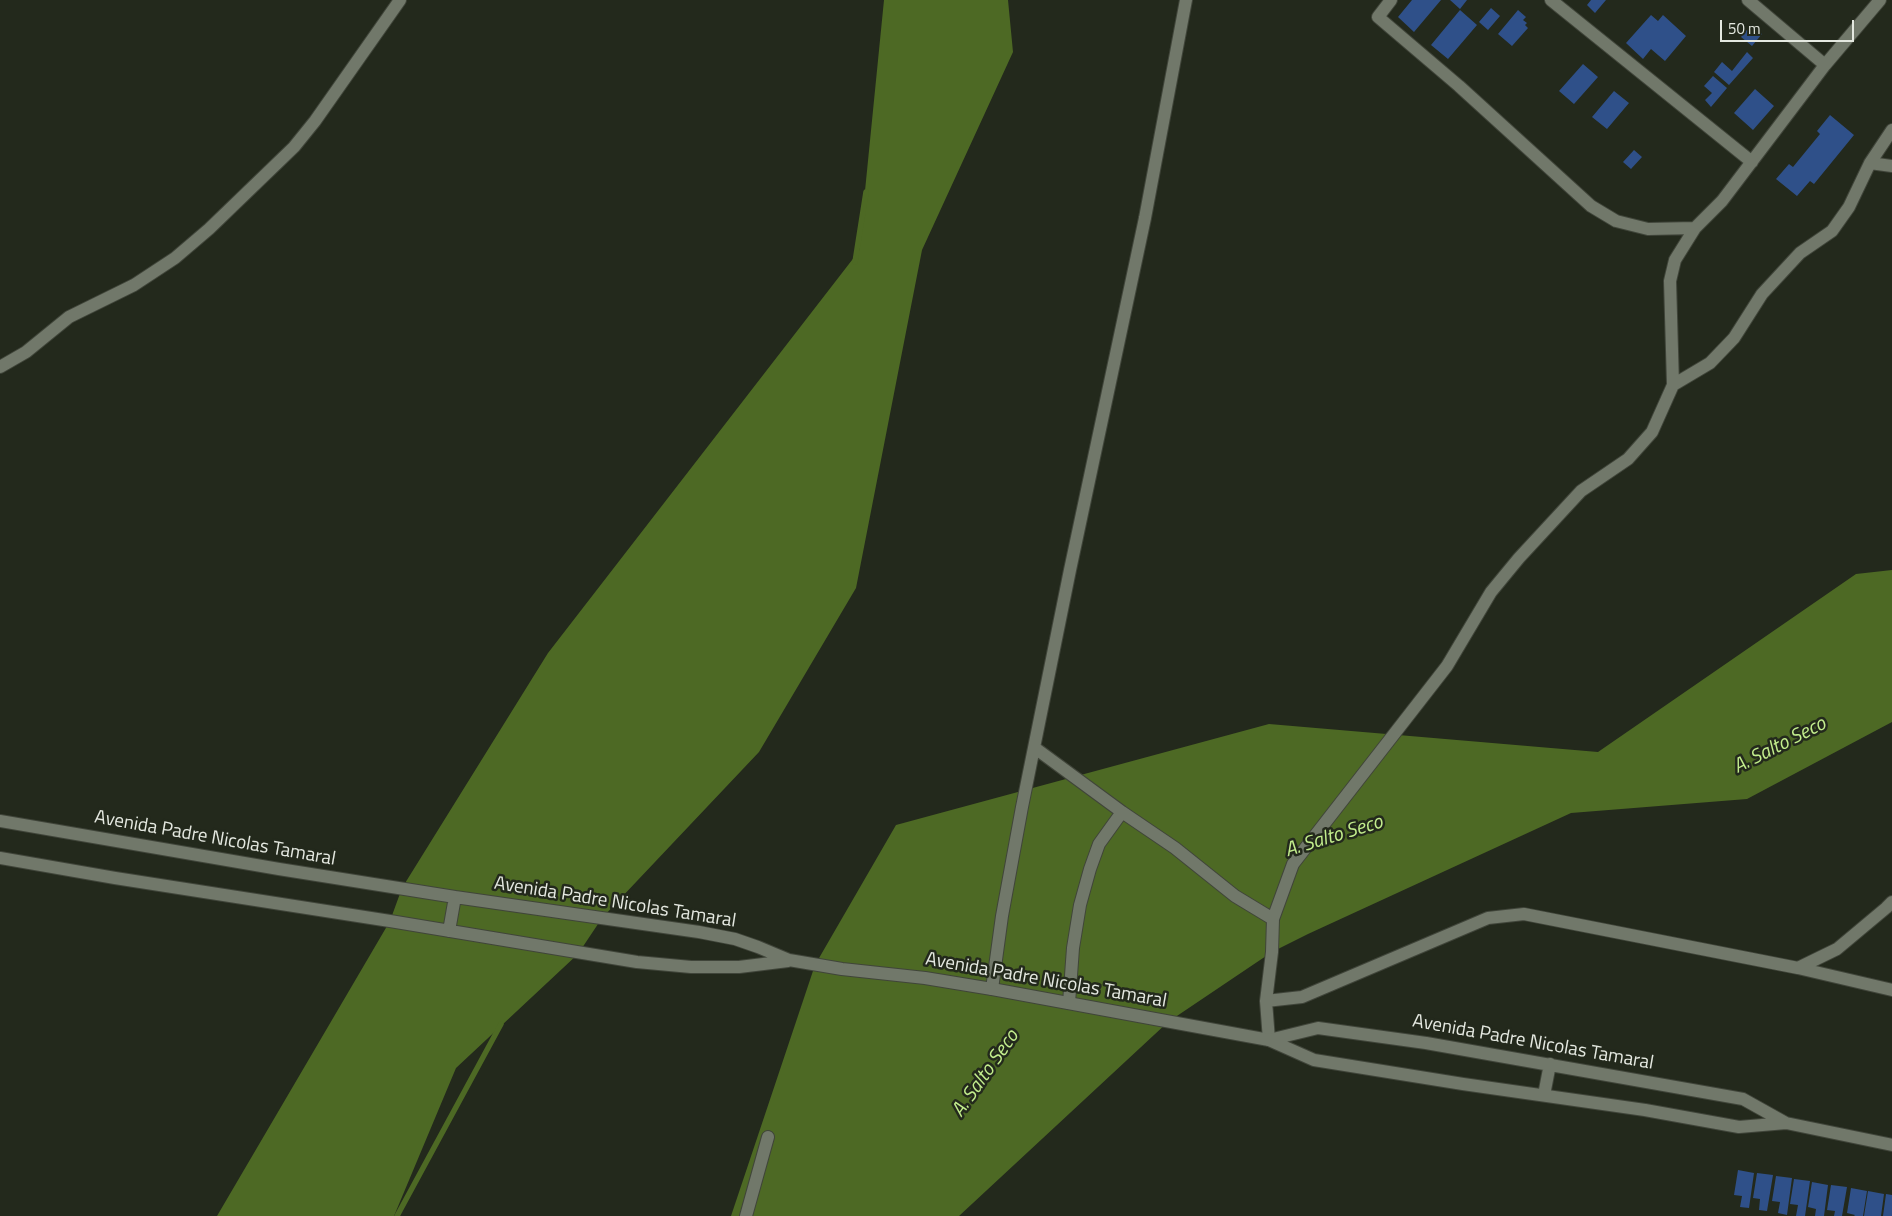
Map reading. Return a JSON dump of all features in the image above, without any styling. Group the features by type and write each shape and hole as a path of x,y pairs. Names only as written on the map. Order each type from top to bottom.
{"street":[{"path":"0,367 26,352 70,317 134,285 175,258 209,229 294,147 400,0"},
{"path":"992,989 1006,898 1035,748 1070,570 1147,208 1186,0"},
{"path":"1391,0 1378,17 1459,86 1591,206 1616,221 1648,229 1695,228"},
{"path":"1551,0 1752,162"},
{"path":"1748,0 1825,65"},
{"path":"1269,1040 1266,1001 1272,952 1272,919 1293,864 1447,666 1491,592 1525,551 1582,491 1628,459 1652,432 1673,385 1670,281 1675,260 1695,228 1722,201 1825,65 1880,0"},
{"path":"1673,385 1710,363 1734,338 1762,294 1800,253 1832,231 1849,207 1870,163 1892,130"},
{"path":"1870,163 1892,166"},
{"path":"1035,748 1122,812 1175,848 1235,896 1272,919"},
{"path":"1068,1003 1080,905 1087,878 1099,844 1122,812"},
{"name":"Avenida Padre Nicolas Tamaral","path":"0,821 455,897 700,932 735,939 789,960 814,965 925,978 992,989 1269,1040 1314,1060 1463,1084 1544,1094 1739,1127 1786,1123 1892,1145"},
{"path":"0,858 449,931 578,954 690,968 739,967 789,960"},
{"path":"449,931 455,897"},
{"path":"1798,968 1837,949 1892,902"},
{"path":"1266,1001 1302,997 1488,918 1524,914 1798,968 1892,990"},
{"name":"Avenida Padre Nicolas Tamaral","path":"1269,1040 1318,1028 1550,1064 1744,1099 1786,1123"},
{"path":"1544,1094 1550,1064"},
{"path":"746,1216 768,1137"}],"water":[{"path":"884,0 1008,0 1013,52 922,250 856,588 759,752 602,918 578,954 456,1068 394,1216 217,1216 390,921 402,888 548,653 859,251"},
{"name":"A. Salto Seco","path":"1892,570 1892,722 1747,799 1571,813 1272,952 1168,1022 959,1216 731,1216 815,965 896,825 1269,724 1598,752 1856,574"}],"building":[{"path":"1412,0 1441,0 1414,32 1398,17"},
{"path":"1450,0 1467,0 1460,9"},
{"path":"1591,0 1606,0 1595,13 1587,5"},
{"path":"1491,8 1500,16 1488,30 1479,22"},
{"path":"1460,10 1477,25 1448,59 1431,45"},
{"path":"1518,10 1526,17 1523,20 1527,23 1525,25 1528,28 1512,46 1498,34"},
{"path":"1651,15 1658,21 1663,15 1686,36 1665,61 1651,49 1643,59 1626,43"},
{"path":"1751,25 1762,34 1752,46 1741,37"},
{"path":"1747,52 1753,58 1729,85 1714,72 1722,62 1732,71"},
{"path":"1583,64 1598,77 1574,104 1559,91"},
{"path":"1713,76 1727,88 1711,107 1705,100 1712,93 1704,86"},
{"path":"1755,89 1774,106 1753,130 1734,113"},
{"path":"1614,91 1629,103 1607,129 1592,117"},
{"path":"1830,115 1854,135 1814,184 1810,181 1797,196 1776,179 1789,164 1793,167 1820,134 1817,131"},
{"path":"1634,150 1642,157 1631,169 1623,162"},
{"path":"1738,1170 1754,1173 1749,1208 1740,1207 1742,1196 1734,1195"},
{"path":"1757,1173 1773,1175 1767,1211 1759,1210 1760,1199 1753,1198"},
{"path":"1776,1176 1792,1178 1787,1215 1778,1213 1780,1202 1772,1201"},
{"path":"1794,1179 1810,1181 1805,1216 1796,1216 1798,1205 1790,1204"},
{"path":"1812,1182 1828,1185 1824,1216 1815,1216 1816,1209 1808,1207"},
{"path":"1831,1185 1847,1187 1842,1216 1834,1216 1835,1211 1827,1210"},
{"path":"1851,1188 1867,1191 1863,1216 1854,1216 1847,1213"},
{"path":"1868,1191 1884,1194 1881,1216 1864,1216"},
{"path":"1886,1194 1892,1195 1892,1216 1883,1216"}],"waterway":[{"path":"855,262 866,192"},
{"path":"397,1216 501,1024"}]}
